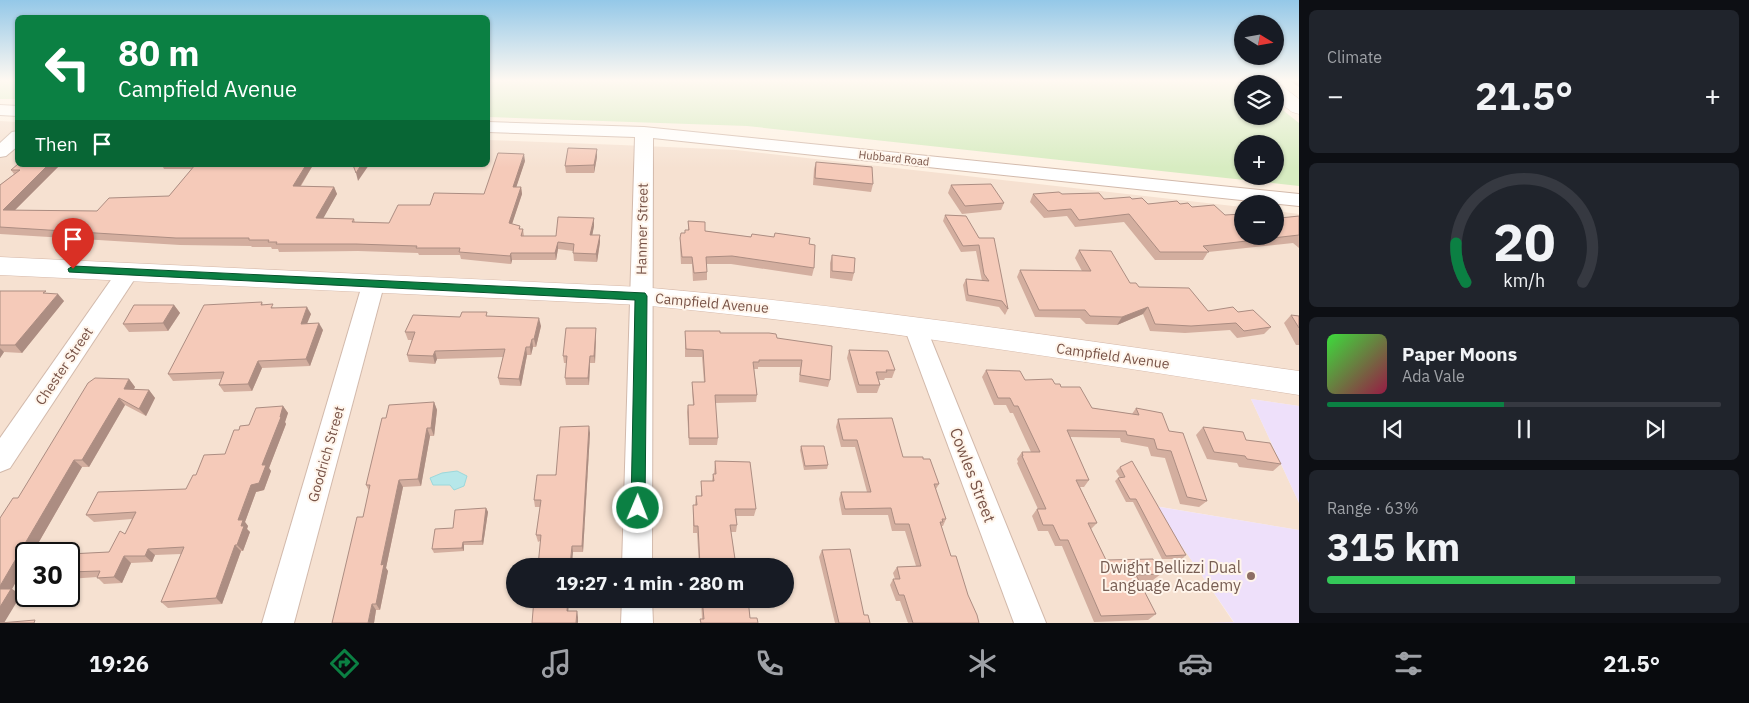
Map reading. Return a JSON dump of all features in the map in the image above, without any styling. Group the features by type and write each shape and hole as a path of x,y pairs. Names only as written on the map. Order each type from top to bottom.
{"street":[{"path":"0,110 15,111"},
{"name":"Hubbard Road","path":"490,127 644,132 1299,200"},
{"name":"Hanmer Street","path":"637,558 644,132"},
{"path":"0,152 15,139"},
{"name":"Campfield Avenue","path":"0,266 373,285 641,296 788,310 1299,383"},
{"name":"Chester Street","path":"0,460 128,272"},
{"name":"Goodrich Street","path":"278,623 373,285"},
{"name":"Cowles Street","path":"915,327 1030,623"},
{"path":"637,608 637,623"}],"shaded area":[{"path":"0,121 15,122 15,167 490,167 490,140 736,150 1234,206 1234,245 1284,245 1284,212 1299,214 1299,406 1251,399 1299,503 1299,530 1155,506 1234,623 0,623"},
{"path":"1251,399 1299,406 1299,503"},
{"name":"Dwight Bellizzi Dual Language Academy","path":"1154,506 1299,530 1299,623 1208,623 1234,622"}],"green space":[{"path":"490,109 1234,109 1234,125 1284,125 1284,111 1299,123 1299,186 1284,184 1284,135 1234,135 1234,179 747,126 490,117"}],"water":[{"path":"457,471 467,476 464,486 454,490 450,485 433,485 430,478 442,473"}],"building":[{"path":"568,148 597,149 594,165 565,166"},
{"path":"498,153 524,154 513,187 521,187 509,223 520,226 519,229 523,229 521,236 556,236 558,217 594,218 590,235 600,235 596,254 573,253 574,244 558,242 555,253 511,253 510,256 459,252 460,248 416,248 417,246 356,244 276,244 277,242 268,242 269,240 249,240 249,238 176,238 0,227 0,185 20,170 11,170 15,167 46,167 3,210 97,211 109,198 169,196 193,167 305,167 293,186 334,187 316,218 354,219 352,222 389,223 398,205 430,205 434,193 484,194"},
{"path":"816,162 872,167 873,184 815,178"},
{"path":"354,167 360,167 356,173"},
{"path":"991,184 1004,203 965,206 951,185"},
{"path":"1059,192 1062,194 1099,193 1104,199 1142,198 1148,204 1177,201 1180,204 1188,203 1192,207 1214,205 1225,215 1234,214 1234,242 1203,246 1209,252 1160,252 1129,214 1079,220 1071,209 1048,211 1033,194"},
{"path":"945,215 966,216 979,238 994,238 1008,309 1002,301 968,295 966,279 989,281 984,274 979,245 963,246"},
{"path":"1299,216 1299,235 1284,237 1284,218"},
{"path":"688,221 705,222 705,231 751,237 752,234 774,237 775,233 810,238 809,244 815,245 814,268 732,256 706,257 707,272 694,273 692,257 682,257 680,238 681,233 689,230"},
{"path":"1079,250 1111,251 1130,283 1136,283 1139,287 1189,288 1208,311 1233,307 1238,312 1253,310 1271,327 1244,331 1236,323 1191,326 1155,324 1148,307 1122,317 1090,316 1085,310 1039,310 1020,270 1091,271"},
{"path":"832,255 855,258 854,273 832,271"},
{"path":"0,291 46,291 43,293 58,294 15,345 0,345"},
{"path":"262,302 261,305 273,304 271,308 307,307 301,324 319,323 306,359 258,361 248,384 219,385 224,372 168,374 204,305"},
{"path":"134,305 174,305 163,323 123,324"},
{"path":"462,312 487,312 486,316 539,318 534,339 532,339 530,347 526,347 519,379 498,378 505,349 435,351 433,356 407,355 415,332 405,332 413,315 460,317"},
{"path":"1291,315 1299,316 1299,328"},
{"path":"566,328 596,328 594,356 590,356 588,378 565,378 567,356 563,356"},
{"path":"685,331 769,333 776,334 777,338 832,346 830,380 800,375 802,360 759,360 759,362 753,362 757,395 715,395 718,438 689,438 688,405 694,405 692,382 705,382 703,350 686,349"},
{"path":"849,350 888,351 895,370 876,372 880,385 859,385"},
{"path":"986,370 1020,371 1025,380 1052,379 1055,384 1060,384 1061,387 1080,387 1092,408 1139,415 1136,408 1162,413 1169,431 1183,433 1207,501 1187,497 1171,451 1157,449 1154,439 1127,435 1126,431 1067,430 1089,480 1076,480 1097,523 1088,523 1106,560 1153,559 1161,574 1136,575 1156,614 1101,616 1068,540 1060,540 1053,525 1043,525 1037,509 1046,509 1022,456 1022,452 1040,452 1018,406 1014,406 1010,398 998,398"},
{"path":"95,378 129,379 124,389 149,390 139,409 119,398 82,460 74,460 26,542 15,542 15,560 0,586 0,518 13,498 18,498 88,383"},
{"path":"434,402 431,428 427,428 418,479 399,480 381,565 384,564 376,604 372,604 368,623 332,623 357,517 363,517 370,485 366,485 382,418 386,418 389,405"},
{"path":"283,406 281,417 262,465 266,465 259,483 251,485 238,520 243,520 241,526 244,526 237,545 235,545 216,598 161,602 184,547 148,549 145,556 124,556 114,577 97,578 100,571 80,572 80,553 109,552 120,531 125,534 136,512 86,515 98,492 186,489 193,475 196,475 204,455 225,454 234,430 239,430 240,426 249,425 256,408"},
{"path":"892,418 903,457 930,459 939,484 934,484 946,519 942,519 943,522 940,522 951,556 956,556 979,623 913,623 904,595 899,595 893,579 900,579 897,567 921,566 909,524 895,524 891,508 845,509 841,492 871,492 857,440 843,440 838,419"},
{"path":"589,426 582,546 572,546 571,558 539,558 541,535 536,535 541,500 534,500 537,475 556,475 560,427"},
{"path":"1203,427 1243,432 1246,440 1270,443 1281,464 1247,459 1245,456 1214,452"},
{"path":"801,446 824,446 828,465 805,466"},
{"path":"715,461 750,462 756,509 735,509 737,525 730,525 735,558 700,558 698,526 694,526 693,505 697,505 696,496 702,496 701,481 714,481 713,474 716,474"},
{"path":"1132,461 1186,555 1166,556 1136,499 1130,499 1118,478 1125,477 1120,467"},
{"path":"486,508 482,541 463,542 462,548 432,549 435,529 453,528 455,510"},
{"path":"850,549 864,615 868,615 870,623 839,623 822,550"},
{"path":"0,589 11,589 0,607"},
{"path":"533,608 567,608 567,611 577,611 576,623 532,623"},
{"path":"703,608 749,608 750,618 757,618 758,623 701,623 700,619 704,619"},
{"path":"35,620 34,623 0,623"}],"place":[{"name":"Dwight Bellizzi Dual Language Academy","path":"1251,576"}],"route":[{"path":"73,269 373,285 641,296 638,508"}]}
